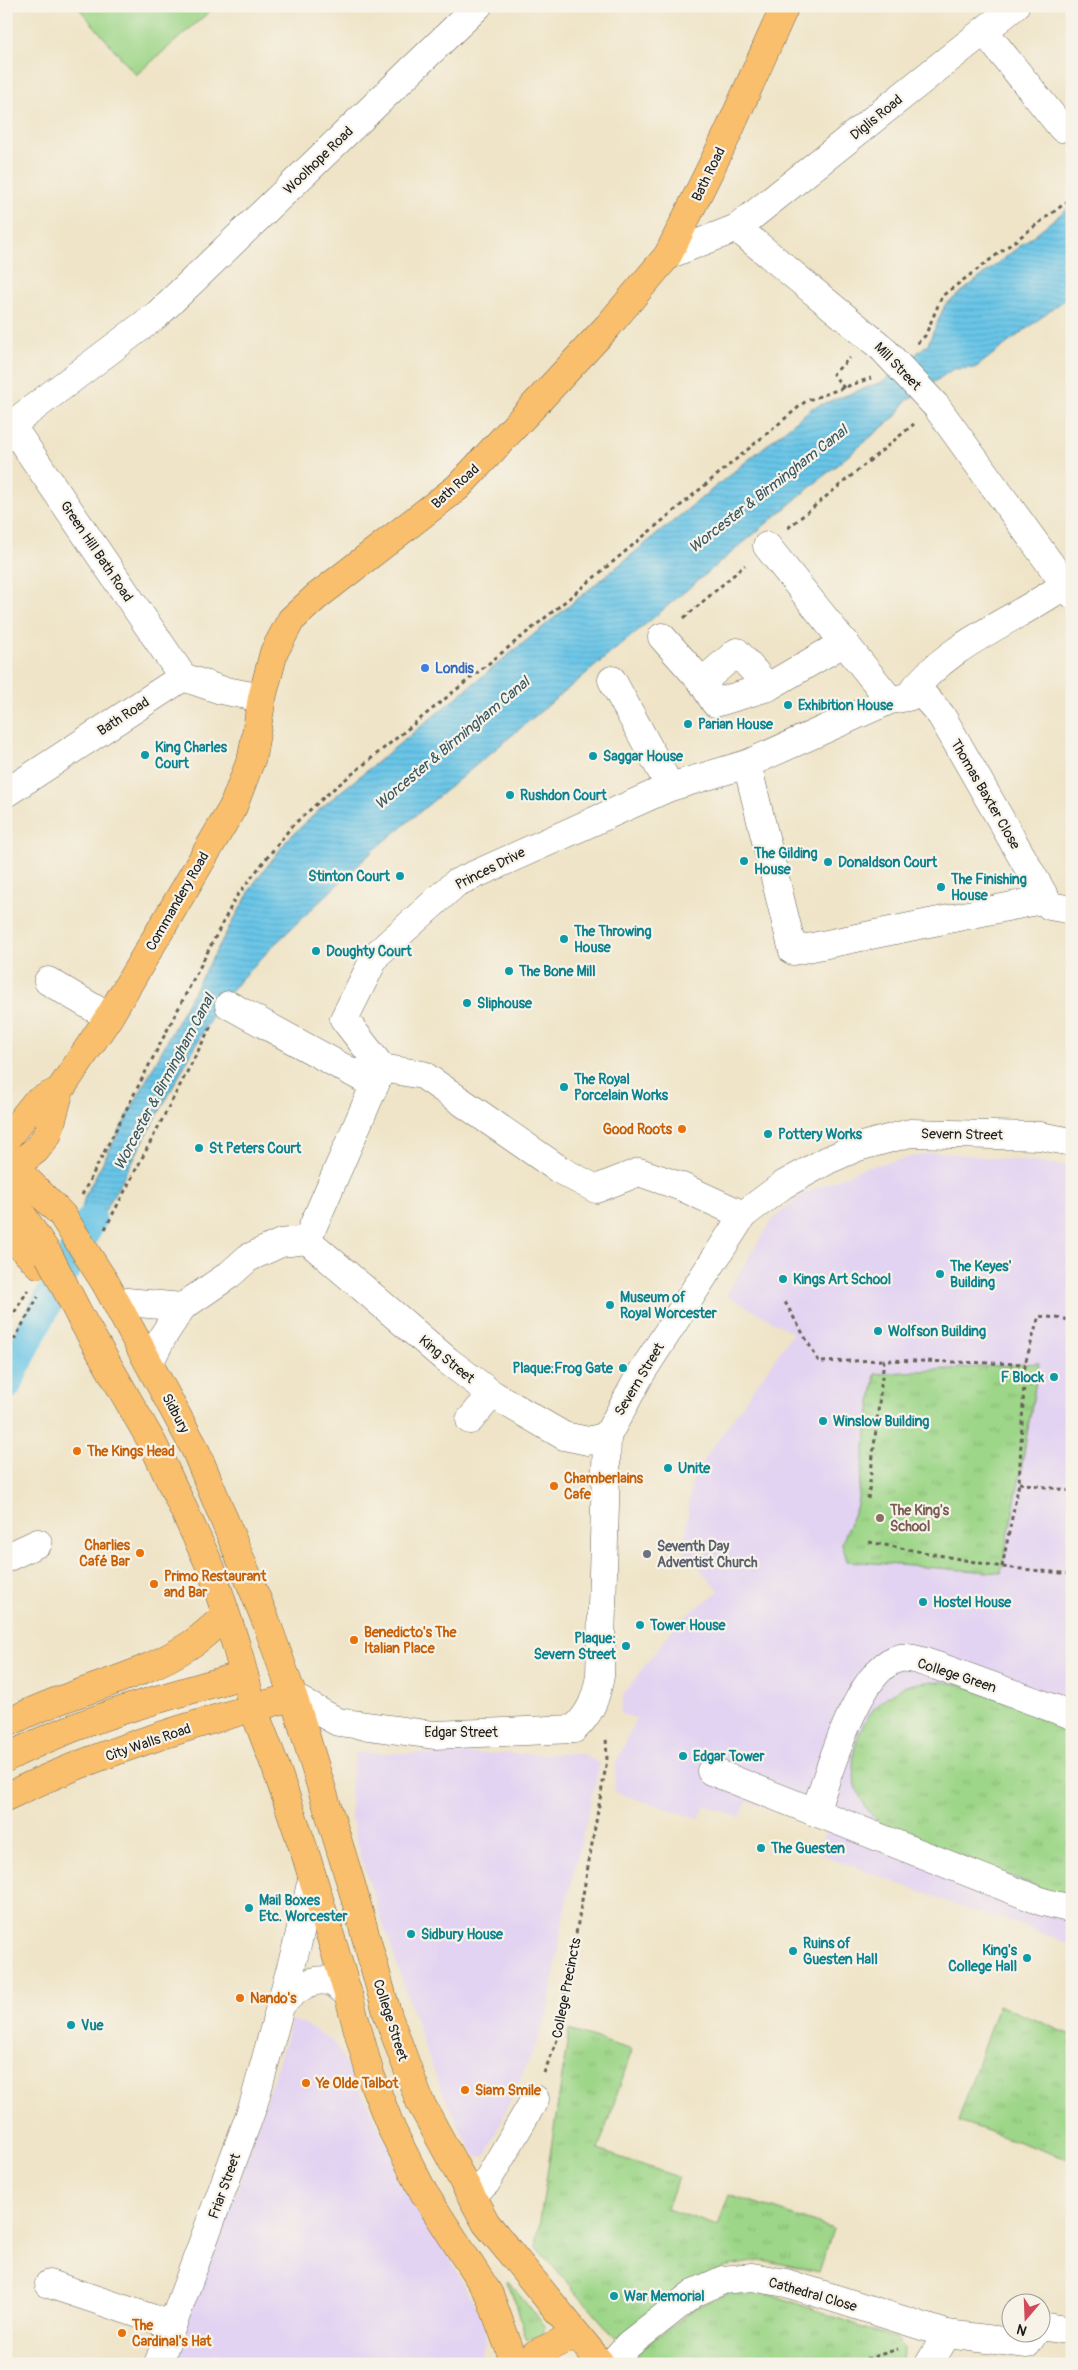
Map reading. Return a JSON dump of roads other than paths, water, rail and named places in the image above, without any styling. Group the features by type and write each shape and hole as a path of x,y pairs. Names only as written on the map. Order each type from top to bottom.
{"main road":[{"name":"Bath Road","path":"262,698 274,652 291,620 316,597 458,487 608,326 668,255 727,135 785,6"},
{"name":"Commandery Road","path":"8,1171 36,1150 48,1134 60,1090 109,1017 233,807 252,757 262,698"},
{"name":"Commandery Road","path":"6,1139 35,1103 60,1090"},
{"name":"Sidbury","path":"8,1171 72,1206 90,1258 111,1292 195,1449 266,1621 293,1696"},
{"path":"8,1171 15,1223 44,1260 153,1444 210,1568 253,1708 276,1768 312,1878 348,1994 370,2074 392,2130 424,2193 489,2294 515,2364"},
{"path":"8,1719 147,1667 190,1645 226,1616"},
{"path":"6,1758 47,1736 136,1705 244,1675 293,1696"},
{"name":"City Walls Road","path":"6,1797 52,1775 293,1696"},
{"name":"College Street","path":"293,1696 351,1884 388,2016 420,2102 486,2222 575,2334 600,2362"},
{"path":"527,2364 534,2354 575,2334"}],"street":[{"name":"Woolhope Road","path":"158,314 478,6"},
{"name":"Diglis Road","path":"737,228 1015,6"},
{"path":"984,31 1062,128"},
{"path":"668,255 737,228"},
{"name":"Mill Street","path":"737,228 877,344 936,406 1070,586"},
{"name":"Green Hill Bath Road","path":"158,314 8,427 183,677"},
{"path":"767,546 890,700"},
{"name":"Princes Drive","path":"379,1077 344,1019 376,955 456,883 670,787 747,764 890,700 908,697 948,656 1070,586"},
{"path":"662,636 702,682 715,703 768,687 844,642"},
{"path":"702,682 737,652 768,687"},
{"path":"183,677 221,690 262,698"},
{"name":"Bath Road","path":"6,793 183,677"},
{"path":"612,680 670,787"},
{"name":"Thomas Baxter Close","path":"916,687 941,715 1056,905"},
{"path":"747,764 793,951 1056,905"},
{"path":"48,981 109,1017"},
{"path":"229,1005 379,1077 423,1074 560,1170 596,1189 639,1172 682,1187 743,1215"},
{"path":"149,1363 182,1307 229,1275 248,1258 280,1243 307,1240 379,1077"},
{"name":"Severn Street","path":"600,1676 607,1436 640,1375 743,1215 783,1185 828,1160 858,1147 910,1133 1040,1136 1072,1142"},
{"name":"King Street","path":"307,1240 448,1361 492,1394 564,1436 588,1442 607,1436"},
{"path":"111,1292 182,1307"},
{"path":"470,1420 492,1394"},
{"path":"6,1558 38,1543"},
{"name":"College Green","path":"814,1812 840,1742 866,1684 881,1668 900,1658 917,1660 937,1666 1072,1715"},
{"name":"Edgar Street","path":"293,1696 338,1722 434,1734 574,1729 587,1717 596,1699 600,1676"},
{"path":"711,1771 1043,1902 1072,1909"},
{"name":"Friar Street","path":"158,2364 172,2325 191,2297 253,2106 312,1878"},
{"path":"280,2006 295,1990 312,1982 331,1982 348,1994"},
{"path":"470,2194 486,2183 535,2099"},
{"name":"Cathedral Close","path":"600,2362 628,2345 694,2293 722,2280 752,2277 786,2284 946,2334 1000,2341"},
{"path":"49,2284 172,2325"},
{"path":"1050,2328 1072,2331"},
{"path":"929,2364 946,2334"},
{"name":"Cathedral Close","path":"1011,2342 1027,2344 1028,2342"}],"water":[{"path":"1072,205 1072,294 975,368 953,369 905,402 897,415 374,850 240,980 214,1012 100,1220 70,1259 85,1196 192,994 255,882 288,839 328,802 812,408 884,381 928,344 945,305"}],"waterway":[{"name":"Worcester & Birmingham Canal","path":"6,1385 31,1333 91,1220"}],"place":[{"name":"Londis","path":"425,668"},
{"name":"Exhibition House","path":"788,705"},
{"name":"Parian House","path":"688,724"},
{"name":"King Charles Court","path":"145,755"},
{"name":"Saggar House","path":"593,756"},
{"name":"Rushdon Court","path":"510,795"},
{"name":"The Gilding House","path":"744,861"},
{"name":"Donaldson Court","path":"828,862"},
{"name":"Stinton Court","path":"400,876"},
{"name":"The Finishing House","path":"941,887"},
{"name":"The Throwing House","path":"564,939"},
{"name":"Doughty Court","path":"316,951"},
{"name":"The Bone Mill","path":"509,971"},
{"name":"Sliphouse","path":"467,1003"},
{"name":"The Royal Porcelain Works","path":"564,1087"},
{"name":"Good Roots","path":"682,1129"},
{"name":"Pottery Works","path":"768,1134"},
{"name":"St Peters Court","path":"199,1148"},
{"name":"The Keyes' Building","path":"940,1274"},
{"name":"Kings Art School","path":"783,1279"},
{"name":"Museum of Royal Worcester","path":"610,1305"},
{"name":"Wolfson Building","path":"878,1331"},
{"name":"Plaque:Frog Gate","path":"623,1368"},
{"name":"F Block","path":"1054,1377"},
{"name":"Winslow Building","path":"823,1421"},
{"name":"The Kings Head","path":"77,1451"},
{"name":"Unite","path":"668,1468"},
{"name":"Chamberlains Cafe","path":"554,1486"},
{"name":"The King's School","path":"880,1518"},
{"name":"Charlies Café Bar","path":"140,1553"},
{"name":"Seventh Day Adventist Church","path":"647,1554"},
{"name":"Primo Restaurant and Bar","path":"154,1584"},
{"name":"Hostel House","path":"923,1602"},
{"name":"Tower House","path":"640,1625"},
{"name":"Benedicto's The Italian Place","path":"354,1640"},
{"name":"Plaque: Severn Street","path":"626,1646"},
{"name":"Edgar Tower","path":"683,1756"},
{"name":"The Guesten","path":"761,1848"},
{"name":"Mail Boxes Etc. Worcester","path":"249,1908"},
{"name":"Sidbury House","path":"411,1934"},
{"name":"Ruins of Guesten Hall","path":"793,1951"},
{"name":"King's College Hall","path":"1027,1958"},
{"name":"Nando's","path":"240,1998"},
{"name":"Vue","path":"71,2025"},
{"name":"Ye Olde Talbot","path":"306,2083"},
{"name":"Siam Smile","path":"465,2090"},
{"name":"War Memorial","path":"614,2296"},
{"name":"The Cardinal's Hat","path":"122,2333"}]}
